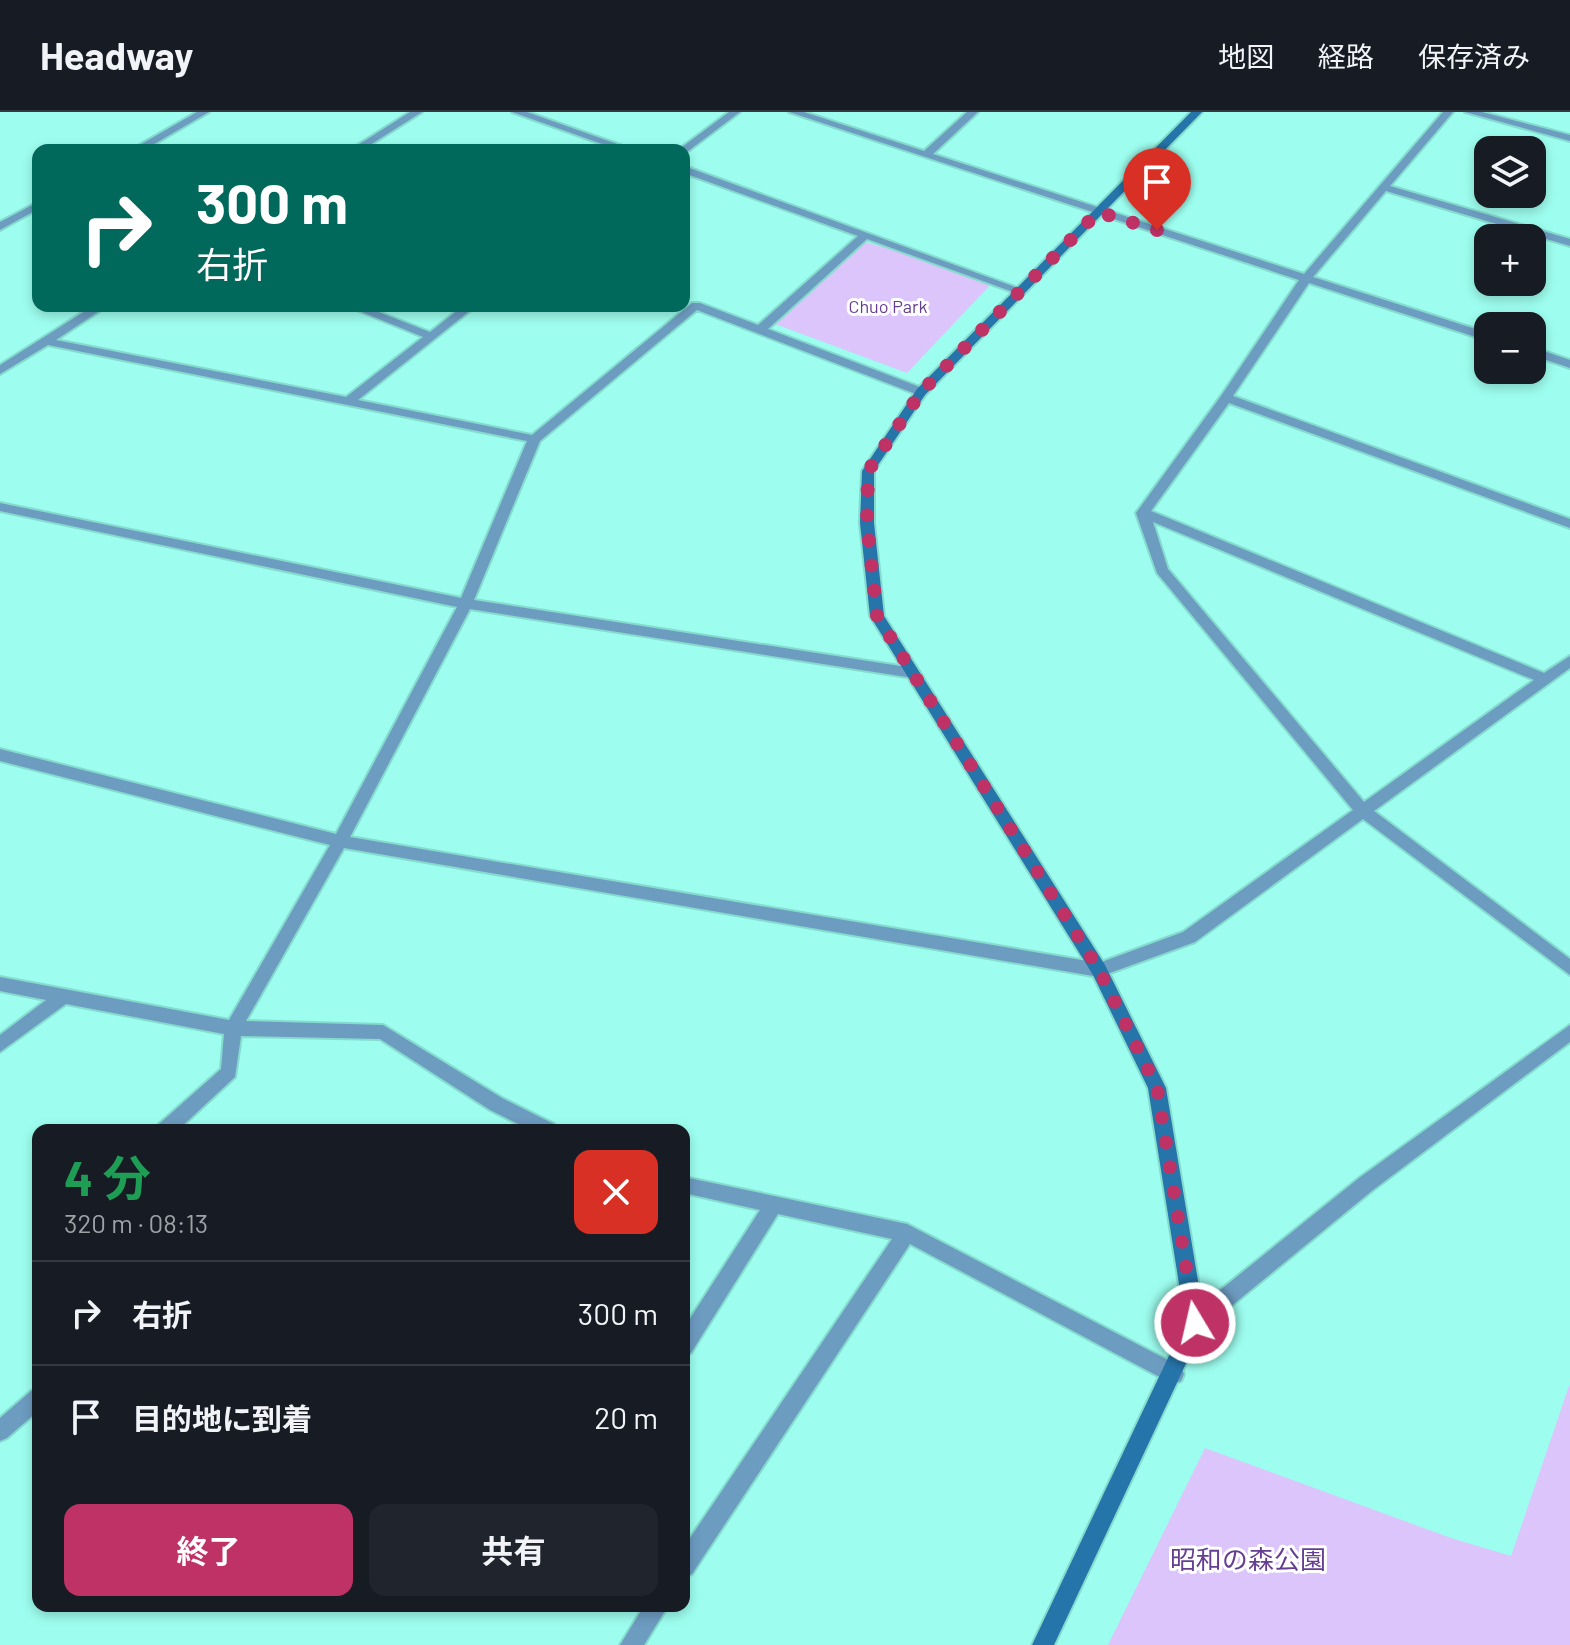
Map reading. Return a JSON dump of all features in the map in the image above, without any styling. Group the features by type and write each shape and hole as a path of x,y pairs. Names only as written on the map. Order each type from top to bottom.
{"street":[{"path":"147,144 204,112"},
{"path":"365,144 417,112"},
{"path":"517,112 611,144"},
{"path":"690,145 735,112"},
{"path":"794,112 1474,332"},
{"path":"925,155 973,112"},
{"path":"1195,1323 1157,1088 1099,970 877,616 867,523 868,471 921,392 1197,112"},
{"path":"1143,513 1226,398 1306,278 1448,112"},
{"path":"1470,112 1570,138"},
{"path":"690,171 1020,291"},
{"path":"1383,187 1570,243"},
{"path":"0,227 32,208"},
{"path":"759,330 865,235"},
{"path":"690,310 696,305 921,392"},
{"path":"0,370 91,312"},
{"path":"368,312 430,336"},
{"path":"349,401 462,312"},
{"path":"172,1124 229,1072 233,1028 340,841 466,604 534,439 688,312"},
{"path":"45,341 534,439"},
{"path":"1546,356 1570,364"},
{"path":"1226,398 1570,524"},
{"path":"0,507 466,604 913,673"},
{"path":"1143,513 1545,679"},
{"path":"1143,513 1162,570 1362,810 1570,968"},
{"path":"0,755 340,841 1099,970 1189,937 1570,661"},
{"path":"0,984 233,1028 383,1032 496,1104 536,1124"},
{"path":"0,1045 63,996"},
{"path":"1043,1645 1174,1374 1195,1323 1366,1184 1570,1032"},
{"path":"690,1186 907,1233 1174,1374"},
{"path":"690,1337 774,1204"},
{"path":"690,1557 907,1233"},
{"path":"0,1431 32,1403"},
{"path":"631,1645 653,1612"}],"green space":[{"name":"Chuo Park","path":"865,242 996,279 907,373 775,324"},
{"name":"昭和の森公園","path":"1570,1383 1570,1645 1108,1645 1205,1448 1451,1538 1511,1556"}],"route":[{"path":"1157,230 1098,212 921,392 868,471 867,523 877,616 1099,970 1157,1088 1195,1323"}]}
